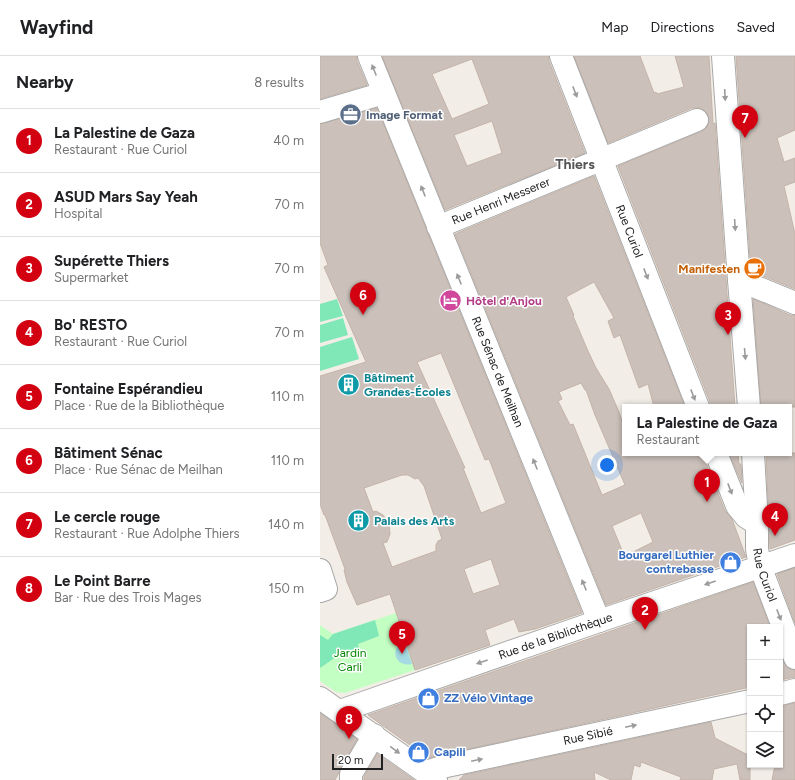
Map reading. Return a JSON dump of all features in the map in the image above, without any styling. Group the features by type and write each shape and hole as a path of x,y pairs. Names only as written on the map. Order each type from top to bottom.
{"street":[{"name":"Rue Sénac de Meilhan","path":"368,56 599,621"},
{"name":"Rue Curiol","path":"561,56 697,404"},
{"path":"723,56 749,404"},
{"path":"320,112 384,93"},
{"name":"Rue Henri Messerer","path":"438,227 697,120"},
{"path":"739,280 795,303"},
{"path":"717,456 737,506 746,517 757,524"},
{"name":"Rue Curiol","path":"753,456 757,549 760,566 795,658"},
{"name":"Rue de la Bibliothèque","path":"340,711 795,555"},
{"path":"320,570 326,589 320,591"},
{"path":"783,693 795,690"},
{"path":"320,698 431,776"},
{"name":"Rue Sibié","path":"431,776 450,766 747,702"},
{"path":"351,780 351,774 374,735"}],"green space":[{"path":"337,299 343,316 320,322 320,304"},
{"path":"343,318 348,335 320,343 320,325"},
{"path":"352,337 359,359 320,371 320,347"},
{"name":"Jardin Carli","path":"396,613 415,670 345,693 336,692 320,681 320,625 333,634"},
{"path":"375,620 379,636 358,644 359,649 339,655 320,668 320,635 328,640 333,634"}],"water":[{"path":"405,642 412,664 401,663 396,656 395,652 397,648"}],"building":[{"path":"320,56 357,56 357,61 367,85 320,99"},
{"path":"382,56 549,56 549,61 585,153 445,210","holes":["472,59 489,104 452,119 432,74","492,121 502,153 467,166 454,135"]},
{"path":"574,56 640,56 654,93 656,92 657,94 684,87 675,56 709,56 735,404 710,404 618,166 702,131 707,127 709,122 708,115 704,110 692,108 608,143"},
{"path":"736,56 795,56 795,130 777,138 784,162 795,158 795,182 784,186 795,234 795,289 751,271"},
{"path":"377,108 582,613 535,629 519,632 514,619 485,630 490,645 415,670 390,594 357,605 347,582 345,569 320,504 320,376 366,362 324,267 328,265 320,243 320,124","holes":["441,353 485,460 489,459 506,503 481,513 463,468 465,468 417,362","402,475 408,475 415,479 418,478 424,486 442,539 438,541 436,551 392,567 383,543 387,542 390,534 389,523 383,515 376,511 373,512 364,488","491,559 500,585 473,594 464,569"]},
{"path":"594,176 684,404 653,404 648,384 639,388 620,335 614,338 608,321 614,318 594,282 566,297 588,351 596,368 609,389 619,412 622,421 622,456 704,456 725,511 732,519 746,557 606,605 455,234","holes":["581,383 625,485 602,495 573,424 570,425 558,401 562,399 559,392","641,513 653,542 624,555 612,526"]},
{"path":"753,299 790,315 795,315 795,407 792,407 792,404 761,404"},
{"path":"792,453 795,453 795,540 770,549 766,456 792,456"},
{"path":"730,456 738,456 739,464 741,464 742,483"},
{"path":"795,568 795,623 777,574"},
{"path":"753,582 769,624 747,624 747,688 428,758 368,715"},
{"path":"783,660 787,667 795,670 795,677 783,679"},
{"path":"795,703 795,780 772,780 774,768 783,768 783,705"},
{"path":"320,713 357,739 335,780 320,780"},
{"path":"711,722 715,738 747,754 747,768 750,768 750,780 740,780 737,764 714,769 712,780 680,780 681,777 641,762 640,767 634,765 631,780 611,780 594,772 595,780 459,780 464,775"},
{"path":"377,754 414,780 364,780 364,777"}],"place":[{"name":"Image Format","path":"350,115"},
{"name":"Le cercle rouge","path":"745,138"},
{"name":"Manifesten","path":"755,269"},
{"name":"Hôtel d'Anjou","path":"451,301"},
{"name":"Bâtiment Sénac","path":"363,315"},
{"name":"Supérette Thiers","path":"728,335"},
{"name":"Bâtiment Grandes-Écoles","path":"348,385"},
{"name":"La Palestine de Gaza","path":"707,502"},
{"name":"Palais des Arts","path":"358,521"},
{"name":"Bo' RESTO","path":"775,536"},
{"name":"Bourgarel Luthier contrebasse","path":"730,562"},
{"name":"ASUD Mars Say Yeah","path":"645,630"},
{"name":"Fontaine Espérandieu","path":"402,654"},
{"name":"ZZ Vélo Vintage","path":"428,698"},
{"name":"Le Point Barre","path":"349,739"},
{"name":"Capili","path":"419,752"}],"district":[{"name":"Thiers","path":"575,164"}]}
